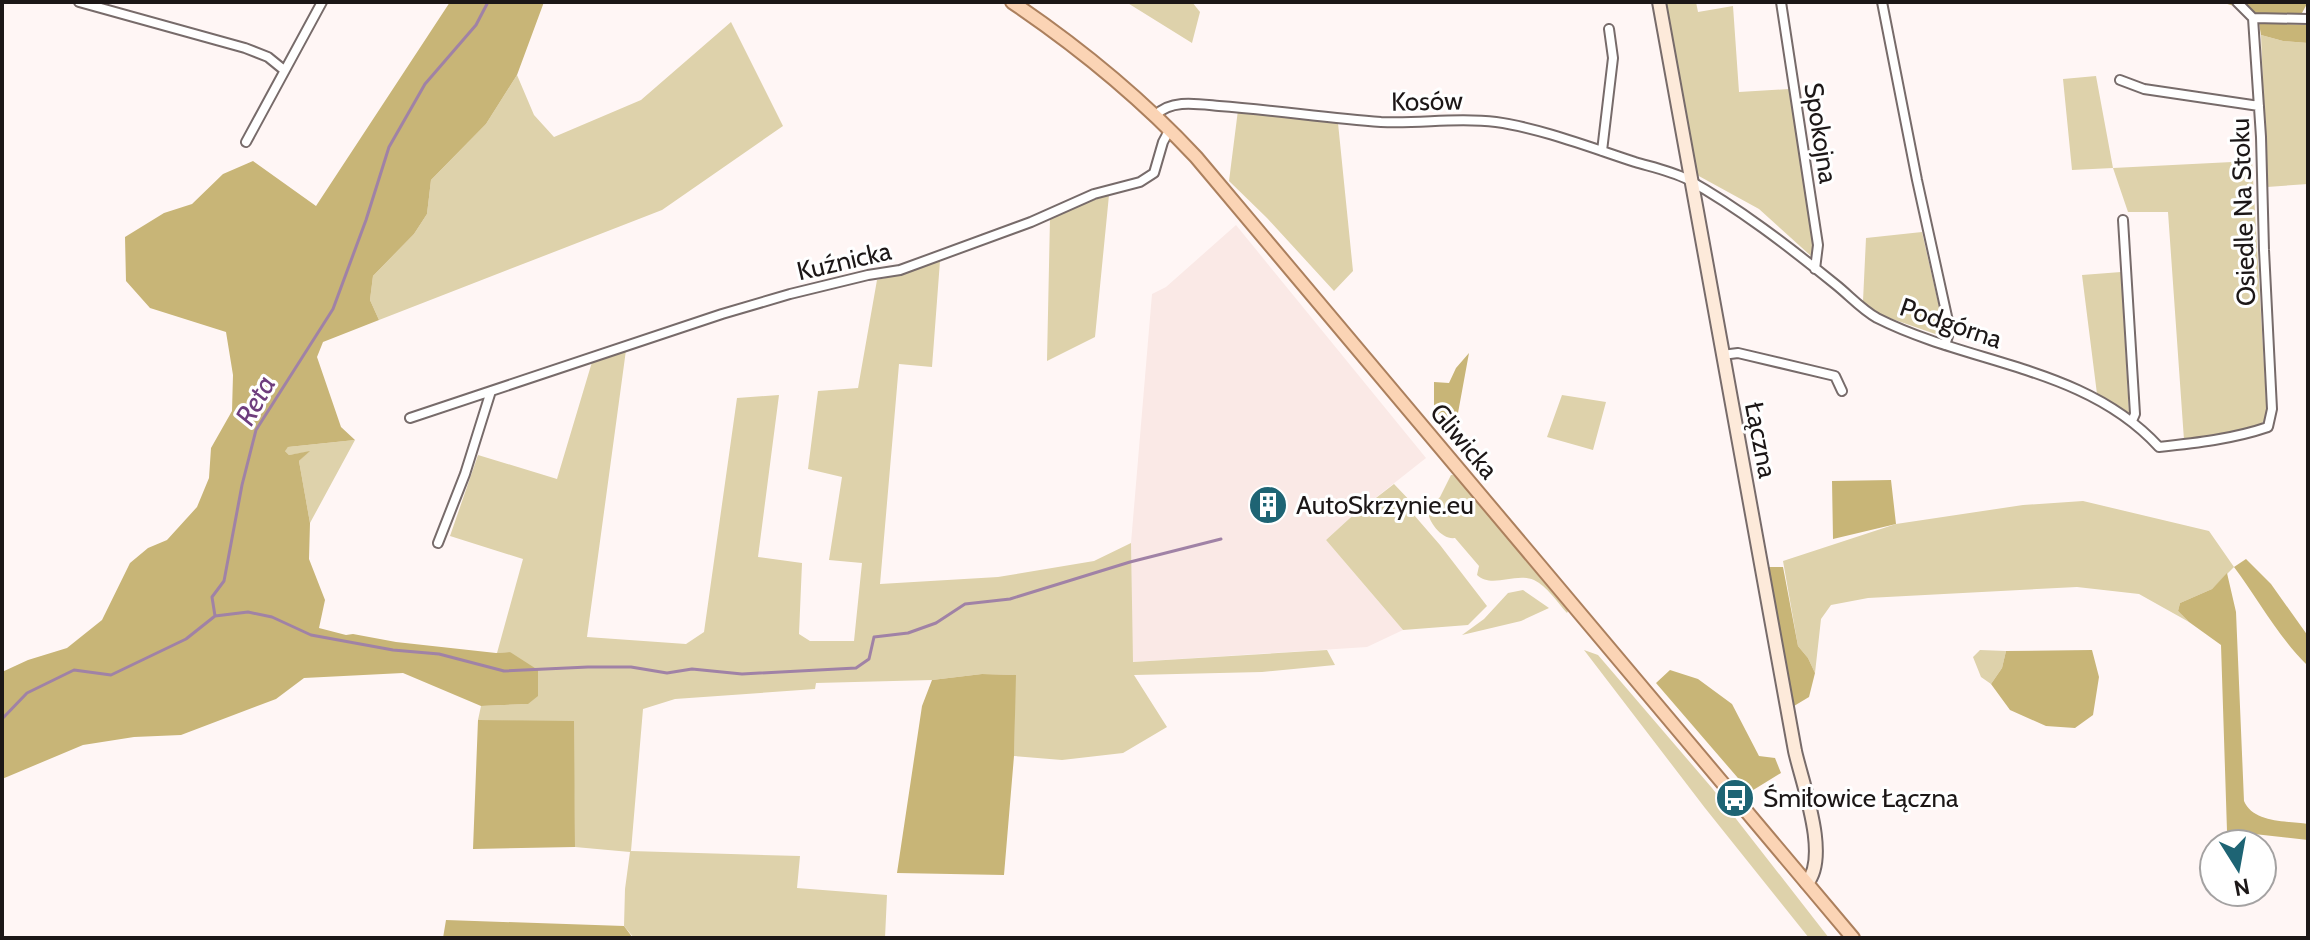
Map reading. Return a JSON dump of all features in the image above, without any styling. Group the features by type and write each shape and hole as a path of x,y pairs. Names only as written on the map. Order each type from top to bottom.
{"main road":[{"name":"Gliwicka","path":"1012,2 1108,71 1170,129 1853,938"}],"street":[{"path":"79,2 245,48 268,57 284,70"},
{"path":"246,142 322,2"},
{"name":"Łączna","path":"1659,2 1795,751 1815,838 1815,869 1807,883"},
{"name":"Spokojna","path":"1781,2 1818,245 1815,269"},
{"path":"1882,2 1950,330 1945,345"},
{"path":"2237,2 2253,18 2308,19"},
{"name":"Osiedle Na Stoku","path":"2253,18 2272,409 2268,427"},
{"path":"1602,151 1613,58 1609,29"},
{"path":"2120,80 2144,89 2259,106"},
{"name":"Kosów","path":"1156,115 1162,108 1175,104 1251,108 1384,122 1450,118 1497,122 1602,151 1692,183"},
{"name":"Kuźnicka","path":"410,418 722,314 803,291 900,270 1002,233 1094,194 1140,182 1154,173 1170,129"},
{"name":"Podgórna","path":"1692,183 1745,215 1876,317 1920,338 2043,374 2116,408 2159,447 2230,437 2268,427"},
{"path":"2123,220 2135,414 2132,421"},
{"path":"1722,355 1738,353 1835,376 1842,391"},
{"path":"438,543 465,474 491,391"}],"shaded area":[{"path":"450,2 544,2 517,75 486,124 431,180 427,214 414,234 373,276 370,300 379,320 323,342 317,357 341,427 355,440 288,447 285,451 289,455 310,451 299,461 310,523 309,559 325,600 319,628 396,642 510,652 538,670 538,696 528,704 481,706 403,673 304,678 276,699 181,735 134,737 83,745 2,779 2,672 67,648 102,620 130,563 148,548 167,540 197,507 209,478 211,448 232,411 233,375 226,332 150,308 126,281 125,237 164,213 192,204 223,174 253,161 316,206"},
{"path":"1126,2 1192,2 1200,12 1192,43"},
{"path":"1666,2 1696,2 1698,12 1733,6 1739,92 1789,89 1813,244 1811,256 1759,209 1697,175"},
{"path":"2221,2 2308,2 2302,13 2266,16"},
{"path":"731,22 783,126 662,210 379,320 370,300 373,276 414,234 427,214 431,180 486,124 517,75 534,115 554,137 641,100"},
{"path":"2259,23 2308,25 2308,43 2261,35"},
{"path":"2261,35 2308,43 2308,184 2267,187"},
{"path":"2096,76 2113,168 2072,170 2063,79"},
{"path":"1238,110 1332,115 1338,123 1353,271 1334,291 1229,181"},
{"path":"2252,161 2267,416 2260,426 2184,440 2168,212 2128,212 2113,168"},
{"path":"1109,195 1095,337 1047,361 1050,218"},
{"path":"1236,225 1426,458 1326,540 1403,630 1367,647 1132,662 1131,543 1152,294 1166,287"},
{"path":"1922,232 1943,324 1941,336 1875,313 1863,301 1866,238"},
{"path":"940,261 932,367 899,364 880,584 998,577 1094,561 1131,543 1133,662 1327,650 1335,665 1262,672 1134,675 1167,727 1123,753 1062,760 1014,756 1015,675 816,683 815,689 675,699 643,709 631,851 800,856 797,888 887,895 885,938 634,938 624,926 630,852 575,847 573,722 478,720 481,706 528,704 510,652 497,653 523,559 450,536 478,455 557,479 592,362 626,350 587,637 686,644 704,632 737,398 779,395 758,557 802,563 799,634 810,641 854,641 862,563 829,560 842,477 808,469 818,391 858,388 877,280"},
{"path":"2121,272 2129,413 2097,394 2082,275"},
{"path":"1469,353 1458,413 1440,420 1434,414 1434,382 1449,383 1456,368"},
{"path":"1562,395 1606,402 1593,450 1547,437"},
{"path":"355,440 310,523 299,461 308,452 289,455 284,450 288,447"},
{"path":"1451,475 1460,482 1567,613 1548,590 1534,580 1483,579 1477,575 1479,566 1455,538 1445,536 1436,529 1428,509 1440,497"},
{"path":"1891,480 1896,524 1833,539 1832,481"},
{"path":"1394,484 1414,505 1414,515 1487,606 1468,625 1403,630 1326,540"},
{"path":"2083,501 2209,531 2234,567 2212,589 2180,603 2178,611 2189,622 2139,594 2077,587 1868,598 1831,605 1821,619 1815,673 1798,646 1783,561 1896,524 2023,505"},
{"path":"2246,559 2271,584 2308,636 2308,666 2278,631 2234,567"},
{"path":"1768,567 1783,567 1798,646 1815,673 1809,697 1794,706"},
{"path":"2227,573 2236,612 2244,801 2263,817 2308,824 2308,840 2278,837 2278,828 2227,828 2221,645 2178,611 2180,603 2212,589"},
{"path":"1523,590 1549,608 1521,621 1462,635 1484,619 1508,593"},
{"path":"1584,650 1598,655 1712,788 1829,938 1809,938"},
{"path":"1980,650 2006,651 2002,668 1991,684 1981,677 1973,657"},
{"path":"2092,650 2099,677 2093,715 2075,728 2046,726 2010,710 1991,684 2002,668 2006,651"},
{"path":"1670,670 1698,679 1732,704 1759,756 1775,758 1781,773 1750,792 1656,683"},
{"path":"982,674 1016,675 1014,756 1004,875 897,873 922,706 932,680"},
{"path":"478,720 574,721 575,847 473,849"},
{"path":"446,920 624,926 633,938 443,938"}],"waterway":[{"name":"Reta","path":"215,616 212,597 224,581 256,430 333,309 389,147 425,84 476,25 488,2"},
{"path":"2,719 27,693 74,670 111,675 186,639 215,616 248,612 272,617 311,635 393,650 439,654 504,671 631,667 667,673 692,669 742,674 856,668 869,659 874,637 908,633 936,623 965,604 1010,599 1130,562 1221,539"}],"place":[{"name":"AutoSkrzynie.eu","path":"1268,505"},
{"name":"Śmiłowice Łączna","path":"1735,798"}]}
